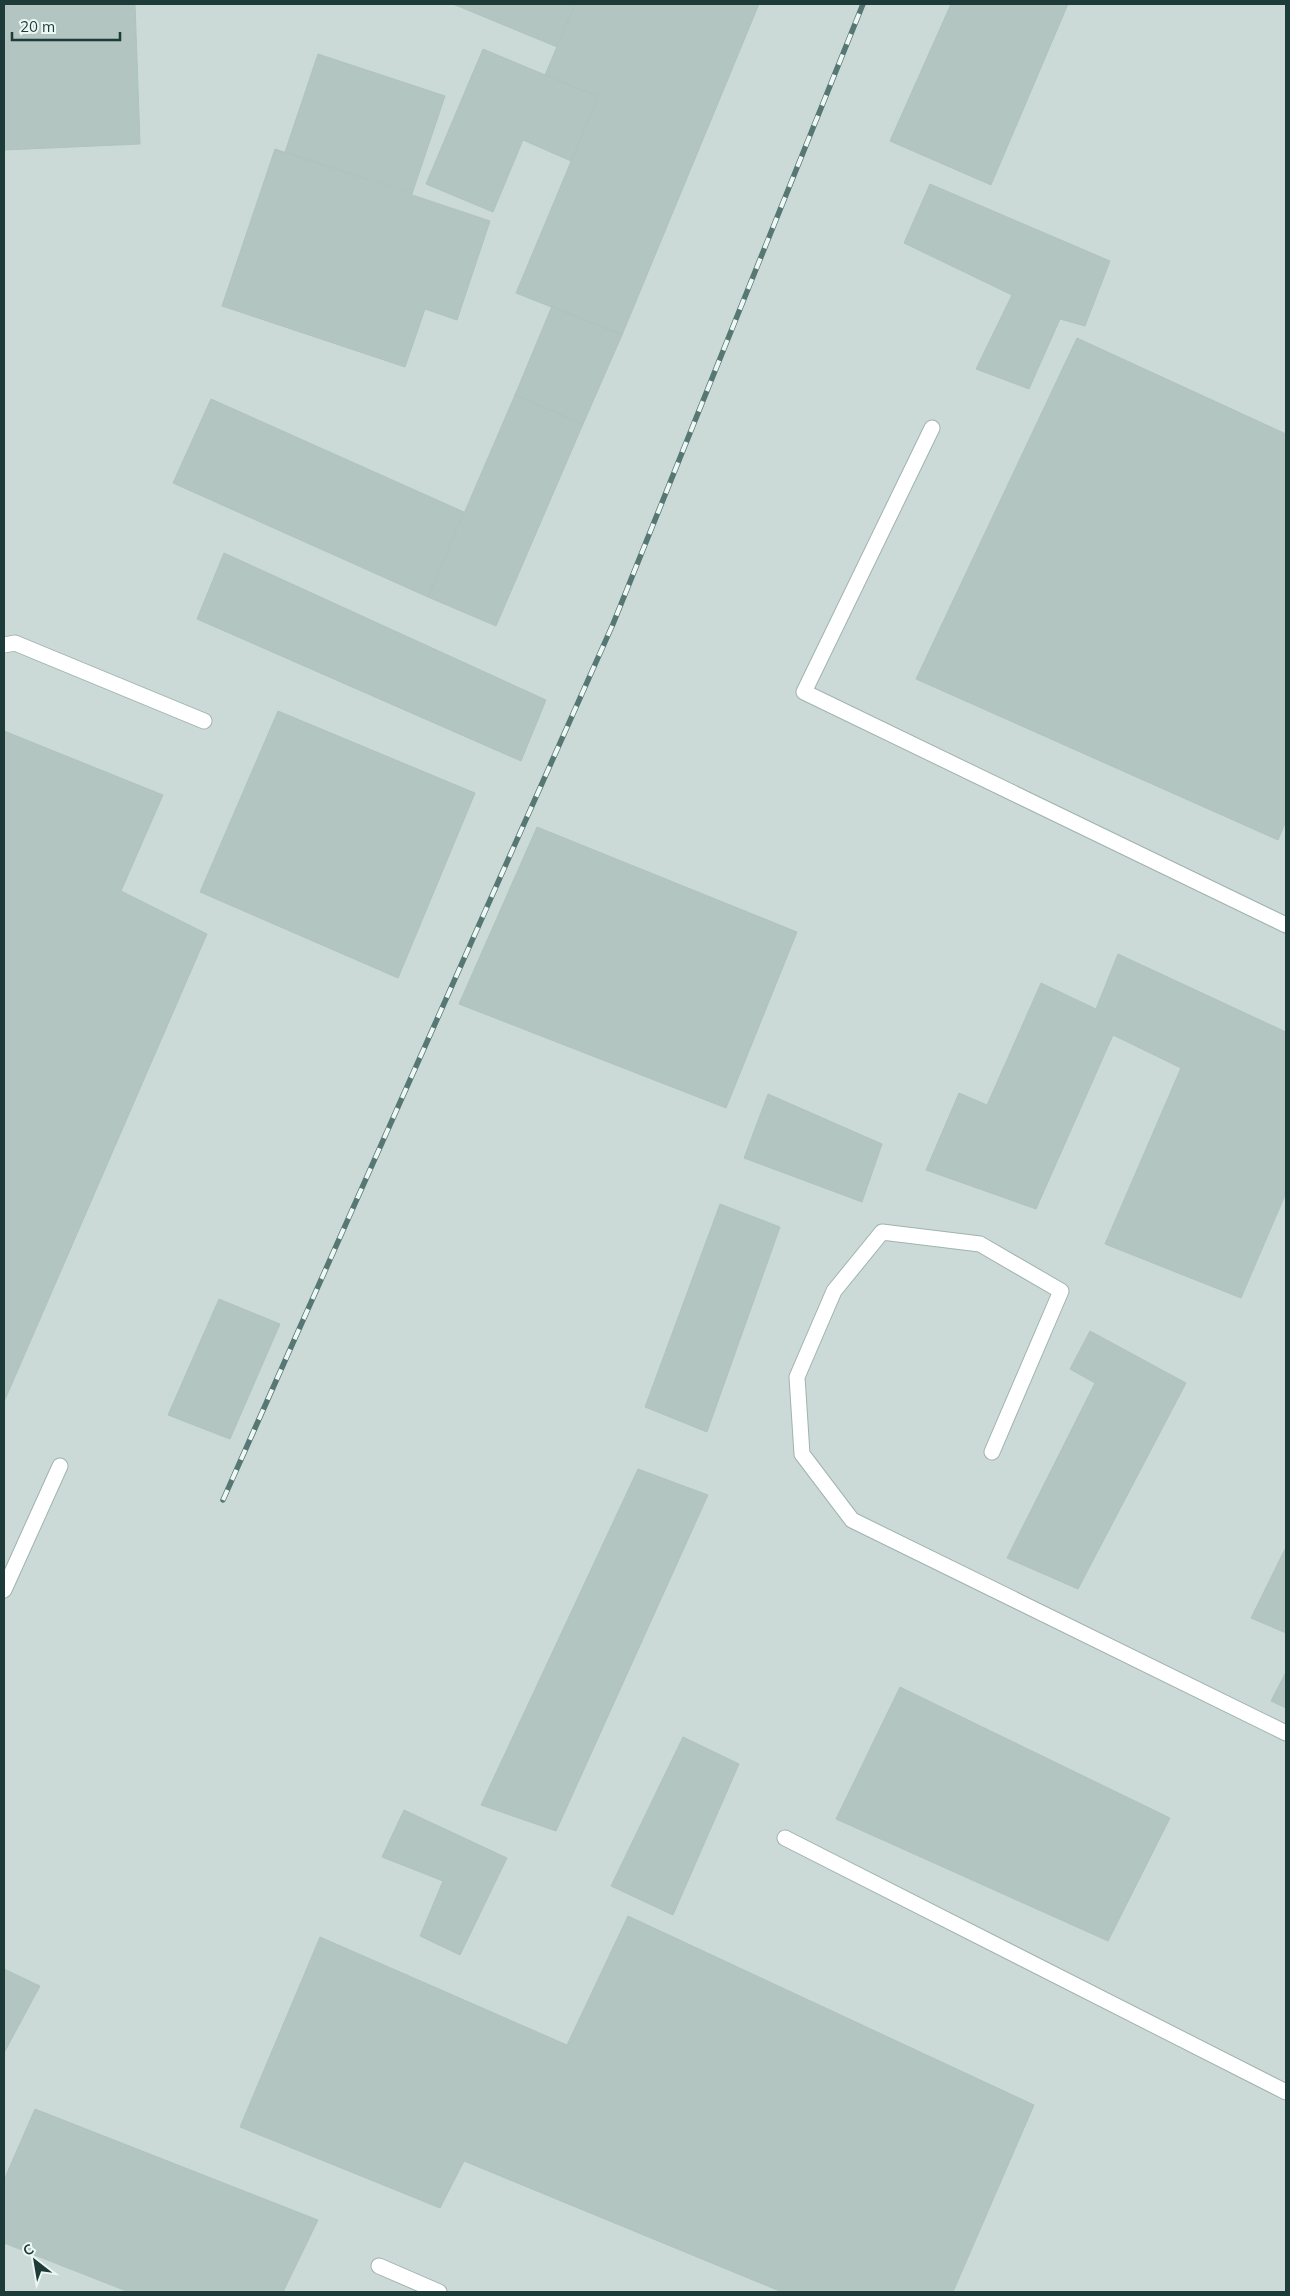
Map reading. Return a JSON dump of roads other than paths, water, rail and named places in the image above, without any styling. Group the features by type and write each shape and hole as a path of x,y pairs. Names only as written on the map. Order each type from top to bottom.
{"lane":[{"path":"932,428 804,692 1286,924"},
{"path":"4,645 14,643 204,721"},
{"path":"992,1452 1061,1291 980,1244 882,1232 834,1291 797,1377 802,1454 852,1520 1286,1733"},
{"path":"4,1590 60,1466"},
{"path":"786,1838 1286,2092"},
{"path":"379,2266 439,2292"}],"railway":[{"path":"223,1500 613,624 863,4"}]}
